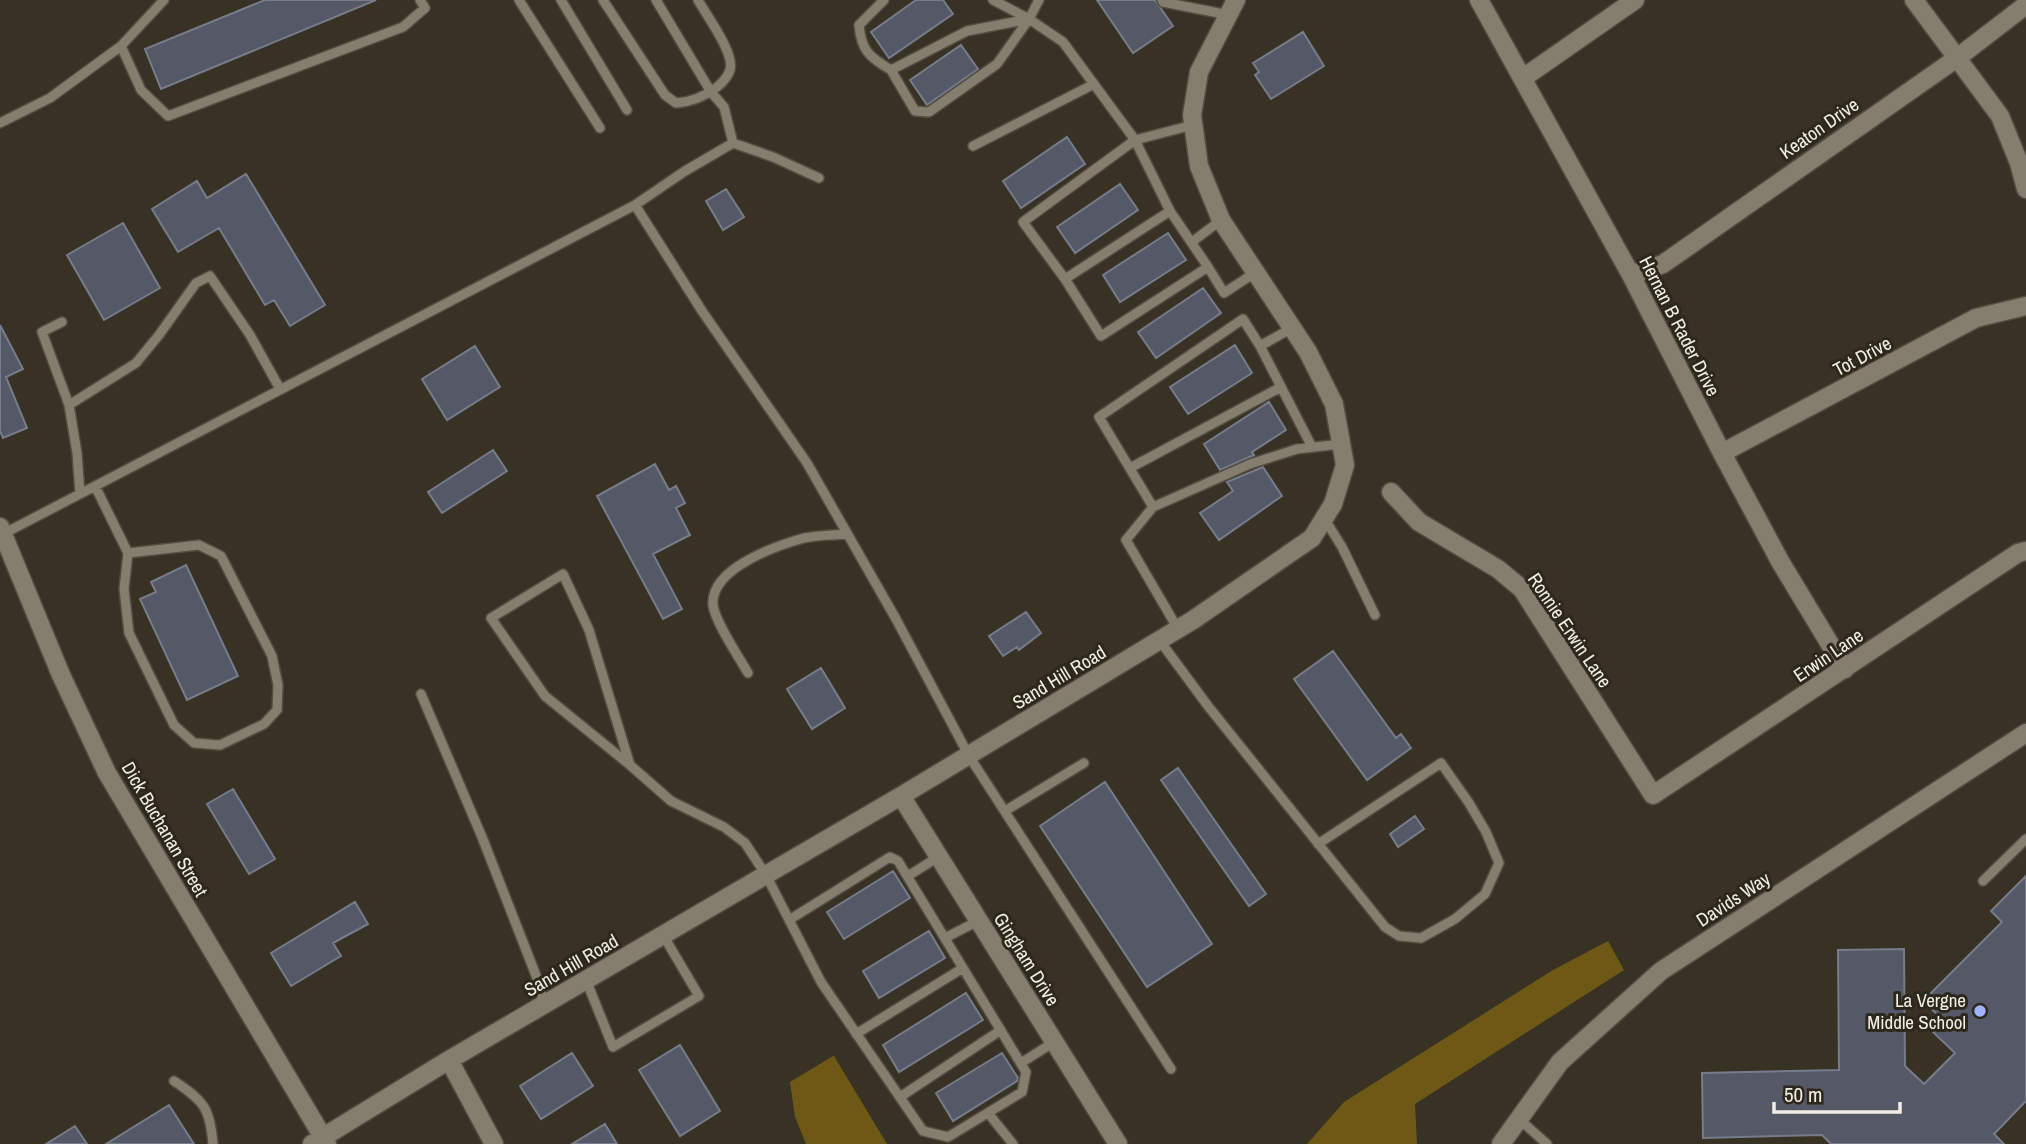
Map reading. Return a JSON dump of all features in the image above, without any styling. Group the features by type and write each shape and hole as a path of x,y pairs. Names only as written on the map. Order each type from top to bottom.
{"street":[{"name":"Hernan B Rader Drive","path":"1479,0 1631,275 1781,563 1845,669"},
{"path":"1523,78 1635,0"},
{"path":"1914,0 2000,116 2019,163 2026,189"},
{"name":"Keaton Drive","path":"1631,275 1662,264 1956,58 2026,5"},
{"name":"Sand Hill Road","path":"321,1142 449,1060 1160,641 1312,538 1333,503 1345,465 1334,404 1308,352 1221,220 1199,166 1192,115 1199,72 1232,8"},
{"name":"Tot Drive","path":"1722,453 1976,318 2026,306"},
{"name":"Ronnie Erwin Lane","path":"1391,492 1419,522 1499,569 1522,589 1653,795"},
{"name":"Dick Buchanan Street","path":"1,531 61,676 107,773 321,1142"},
{"name":"Erwin Lane","path":"1653,795 2018,553 2026,551"},
{"name":"Davids Way","path":"1501,1144 1560,1062 1661,971 2026,733"},
{"name":"Gingham Drive","path":"901,796 1118,1144"},
{"path":"449,1060 494,1144"}],"lane":[{"path":"0,123 50,98 121,46 164,0"},
{"path":"121,46 141,90 169,116 403,27 425,8 420,0"},
{"path":"519,0 600,128"},
{"path":"561,0 626,110"},
{"path":"603,0 665,95 676,103 687,103 711,92 722,82 730,69 730,56 698,0"},
{"path":"656,0 711,92 724,107 733,143"},
{"path":"884,0 859,25 860,41 873,59 891,70 915,111 929,112 997,64 1039,0"},
{"path":"993,0 1029,19 1063,42 1135,141 1170,211 1224,293 1256,272"},
{"path":"1162,0 1232,8"},
{"path":"891,70 967,31 1029,19"},
{"path":"973,146 1094,84"},
{"path":"1193,125 1135,141 1023,222 1065,279 1101,336 1208,267"},
{"path":"1,531 80,494 635,205 733,143 773,157 819,178"},
{"path":"635,205 702,311 807,464 896,619 969,755 1171,1069"},
{"path":"1065,279 1170,211"},
{"path":"1192,242 1221,220"},
{"path":"69,405 136,363 196,283 210,276 250,335 280,389"},
{"path":"1153,507 1099,417 1243,319 1260,346 1312,447"},
{"path":"62,322 42,332 69,405 80,494"},
{"path":"1260,346 1292,328"},
{"path":"1130,468 1281,387"},
{"path":"1178,629 1126,540 1153,507 1250,464 1297,449 1341,444"},
{"path":"95,486 128,553 124,589 129,633 174,725 194,743 220,745 264,724 277,710 278,685 272,656 221,556 199,545 128,553"},
{"path":"1324,518 1342,547 1375,615"},
{"path":"748,673 713,608 713,595 722,579 740,565 772,548 806,538 847,534"},
{"path":"630,765 589,630 563,574 491,618 545,696 671,801 724,827 745,843 766,875 789,920 821,982 923,1131 948,1137 1022,1092 1026,1072 898,861 890,857 789,920"},
{"path":"1160,641 1208,706 1318,844 1385,927 1399,936 1421,938 1455,919 1485,894 1499,863 1486,832 1441,763 1318,844"},
{"path":"421,694 482,837 537,978 544,1005"},
{"path":"1005,811 1084,764"},
{"path":"1983,881 2026,839"},
{"path":"908,876 939,857"},
{"path":"945,938 978,921"},
{"path":"586,980 613,1047 699,996 663,935"},
{"path":"856,1034 963,968"},
{"path":"900,1097 1001,1030"},
{"path":"1021,1063 1054,1042"},
{"path":"174,1081 194,1094 203,1104 209,1115 213,1144"},
{"path":"988,1113 1013,1144"},
{"path":"1519,1119 1547,1144"}],"shaded area":[{"path":"1608,941 1624,970 1415,1104 1417,1144 1307,1144 1344,1102 1553,970"},
{"path":"834,1056 887,1144 806,1144 795,1117 790,1082"}],"building":[{"path":"265,0 376,0 161,89 145,49"},
{"path":"916,0 943,0 953,14 889,58 871,32"},
{"path":"1097,0 1155,0 1173,26 1133,53"},
{"path":"1303,32 1324,66 1271,99 1255,75 1259,72 1253,63"},
{"path":"961,45 978,69 927,105 910,80"},
{"path":"1067,137 1085,164 1021,208 1003,181"},
{"path":"246,174 325,305 290,326 274,300 265,305 219,228 178,252 152,209 197,181 207,198"},
{"path":"1120,184 1138,210 1075,253 1057,227"},
{"path":"726,189 744,217 723,230 706,201"},
{"path":"123,223 160,288 104,320 67,255"},
{"path":"1168,233 1186,260 1120,302 1103,275"},
{"path":"1203,288 1221,313 1156,358 1138,332"},
{"path":"0,325 23,369 6,377 27,428 3,438 0,431"},
{"path":"1235,345 1252,373 1188,414 1170,387"},
{"path":"475,346 500,387 447,420 422,379"},
{"path":"1269,402 1286,430 1252,452 1254,455 1220,470 1204,444"},
{"path":"493,450 507,471 442,513 428,492"},
{"path":"655,464 669,490 676,486 685,503 676,508 690,535 653,554 682,609 663,619 597,496"},
{"path":"1263,467 1282,496 1219,540 1200,513 1233,491 1227,482"},
{"path":"186,565 238,676 187,700 140,599 156,592 151,582"},
{"path":"1026,612 1041,633 1019,650 1017,647 1003,656 989,636"},
{"path":"1333,651 1396,738 1401,734 1411,748 1367,780 1294,679"},
{"path":"821,668 845,708 812,729 787,689"},
{"path":"1178,768 1266,894 1249,906 1161,780"},
{"path":"1105,782 1212,944 1147,987 1040,826"},
{"path":"233,789 275,859 249,874 207,804"},
{"path":"1415,816 1424,829 1398,847 1390,834"},
{"path":"893,871 910,898 844,939 827,912"},
{"name":"La Vergne Middle School","path":"2026,876 2026,1101 1994,1134 2004,1144 1831,1144 1822,1135 1703,1138 1702,1073 1839,1070 1838,950 1904,949 1905,1066 1924,1084 1955,1053 1933,1032 1944,1021 1923,1001 2002,922 1991,911"},
{"path":"355,902 368,924 333,943 341,956 291,986 271,953"},
{"path":"929,931 945,958 879,998 863,971"},
{"path":"966,993 983,1020 899,1072 883,1045"},
{"path":"680,1045 720,1111 680,1136 639,1070"},
{"path":"572,1053 593,1086 541,1119 520,1086"},
{"path":"1002,1053 1018,1078 1017,1081 953,1121 936,1093"},
{"path":"169,1105 194,1144 106,1144"},
{"path":"605,1124 617,1144 572,1144"},
{"path":"75,1126 87,1144 46,1144"}],"place":[{"name":"La Vergne Middle School","path":"1980,1011"}]}
